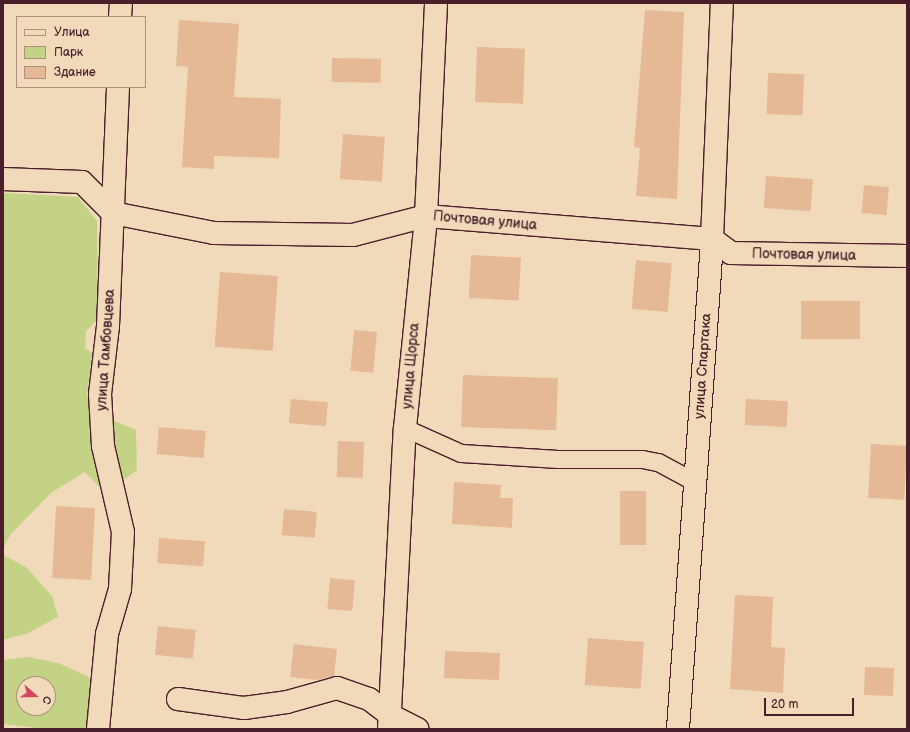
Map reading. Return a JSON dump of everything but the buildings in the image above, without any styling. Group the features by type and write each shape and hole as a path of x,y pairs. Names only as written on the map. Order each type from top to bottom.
{"street":[{"path":"120,16 121,3"},
{"name":"улица Щорса","path":"389,722 405,428 426,216 436,3"},
{"name":"улица Спартака","path":"678,729 712,239 722,3"},
{"name":"улица Тамбовцева","path":"98,729 107,634 120,589 122,540 103,446 100,394 108,326 118,88"},
{"path":"3,179 82,182 113,213"},
{"name":"Почтовая улица","path":"113,213 214,233 353,235 426,216 712,239 731,254 907,256"},
{"path":"178,698 244,708 287,702 337,688 370,699 389,722 418,729"}],"lane":[{"path":"405,428 438,446 461,453 642,459 663,464 695,482"}],"green space":[{"path":"3,193 78,197 97,221 98,319 86,331 85,348 92,353 87,395 94,413 136,430 137,470 105,493 85,472 52,492 10,535 3,549"},
{"path":"3,555 26,567 52,596 58,617 28,633 3,640"},
{"path":"28,657 58,663 87,676 98,686 93,729 45,729 3,724 3,660"}]}
